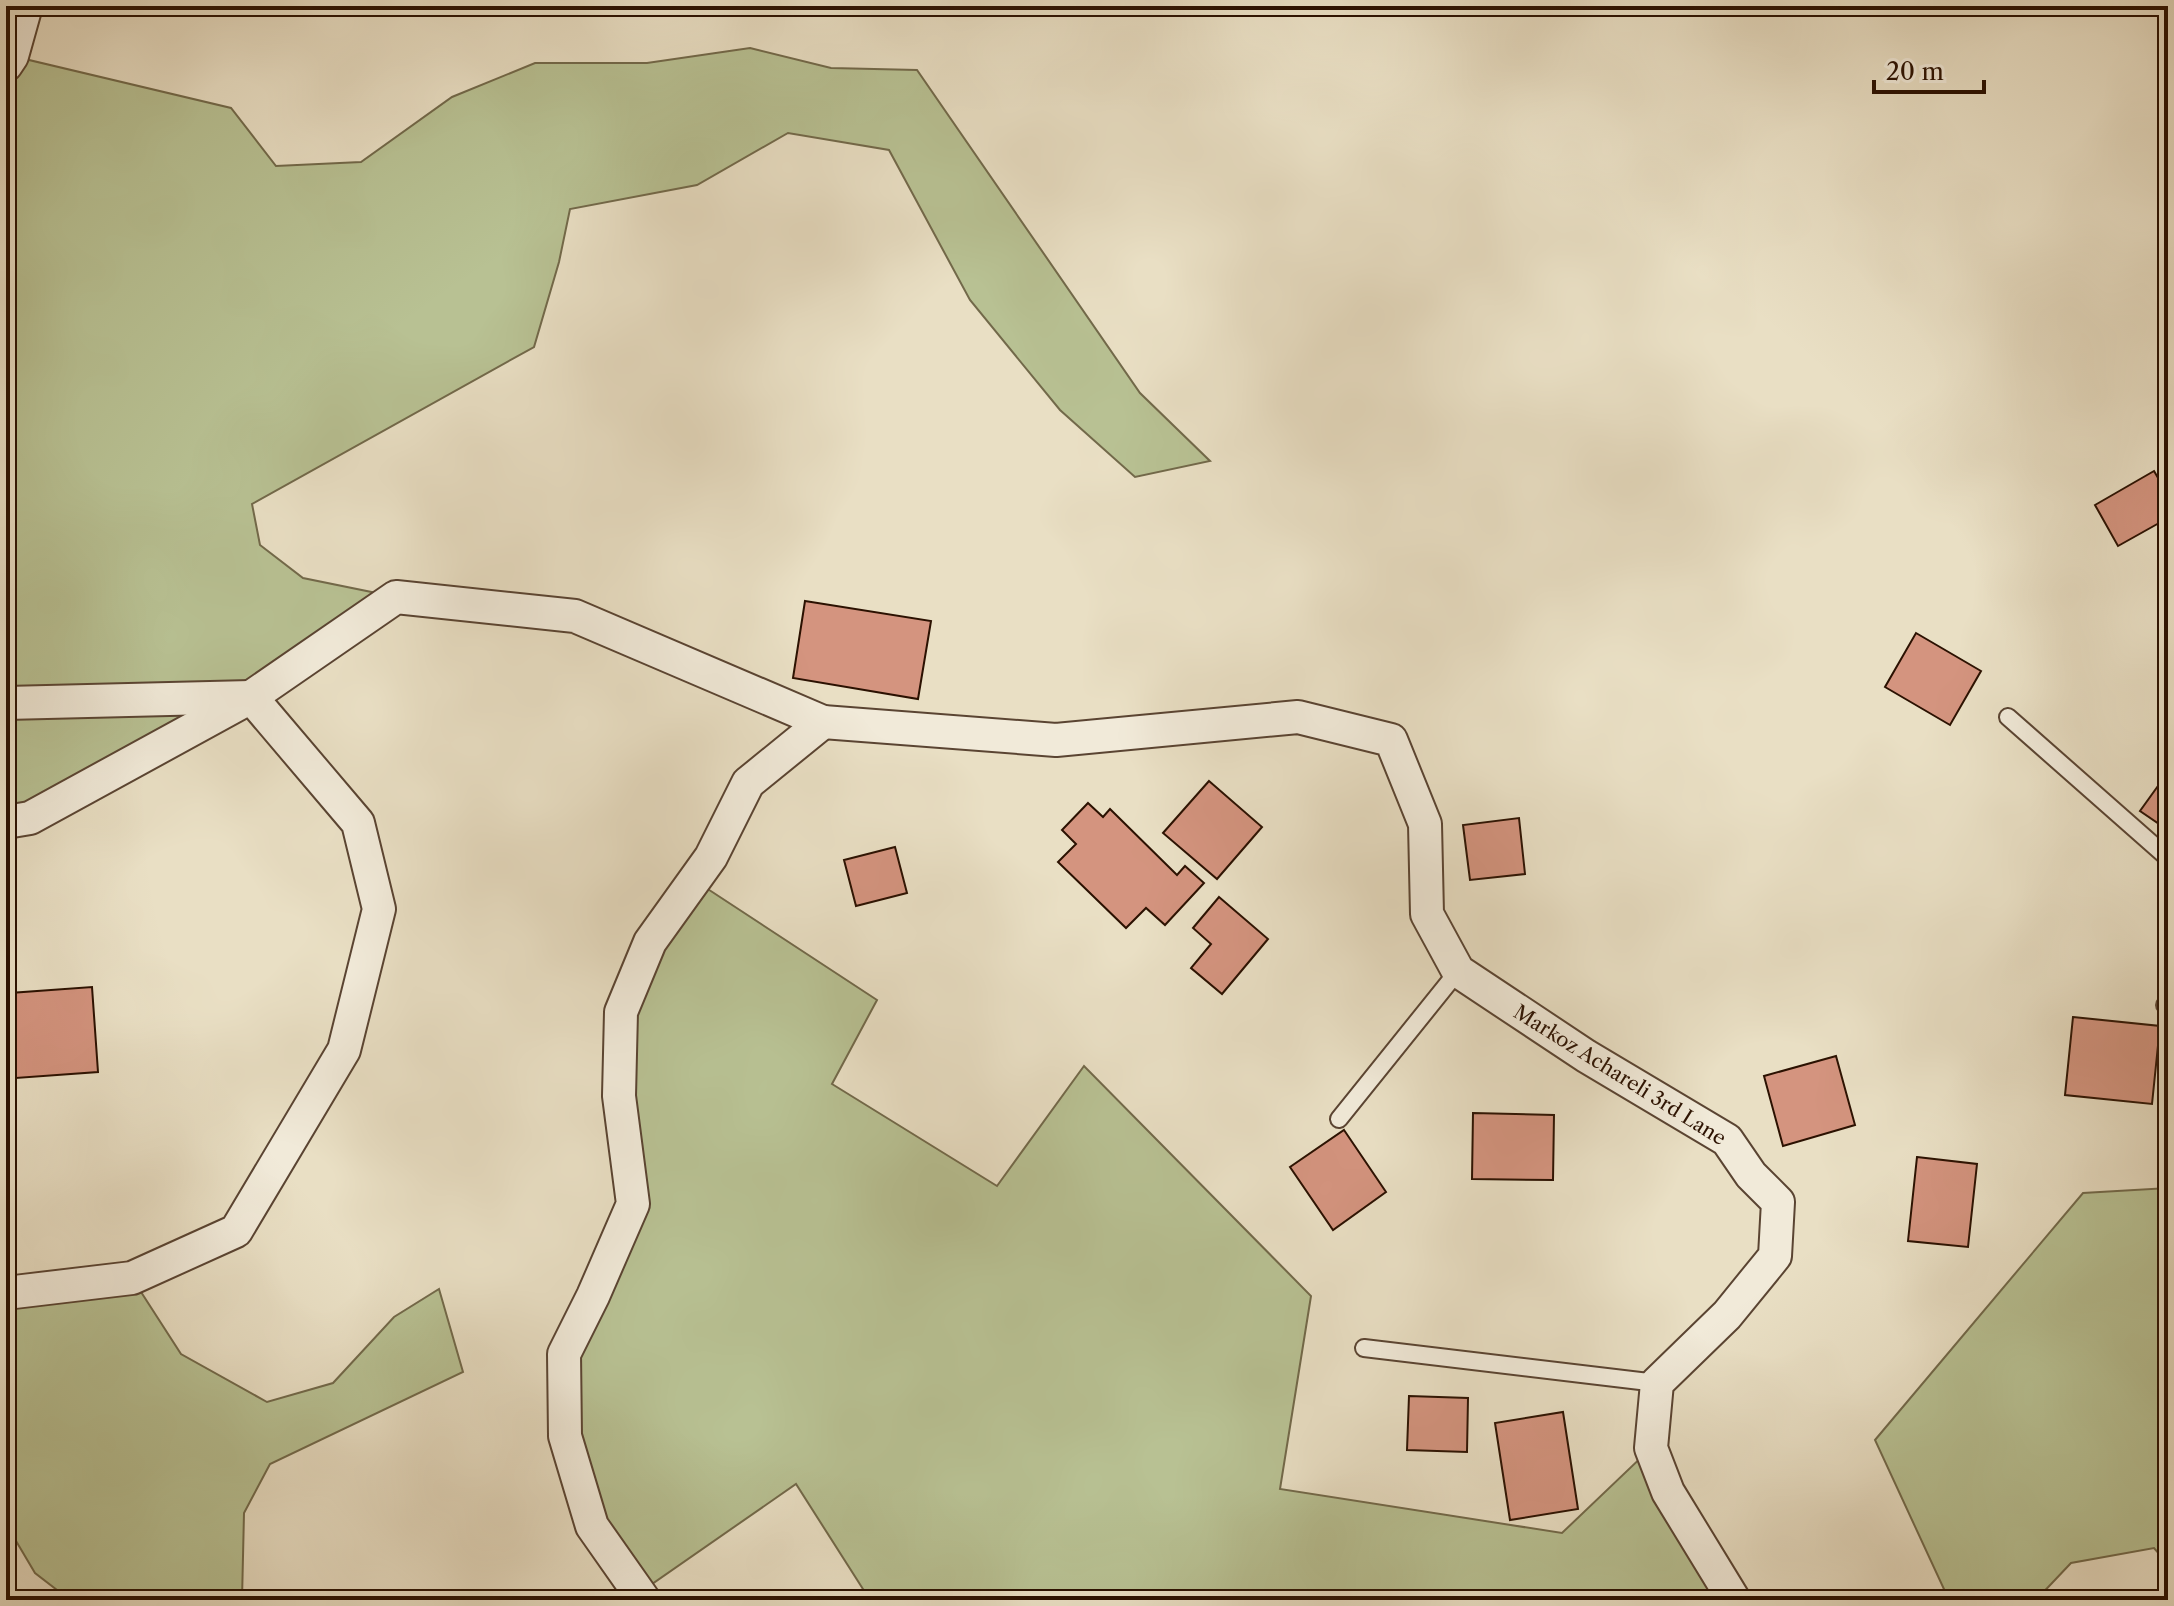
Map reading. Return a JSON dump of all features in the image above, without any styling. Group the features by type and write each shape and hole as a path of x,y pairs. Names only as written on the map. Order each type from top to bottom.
{"street":[{"path":"6,65 12,56 26,6"},
{"path":"6,822 30,818 251,697 396,597 575,616 823,722 1056,740 1298,717 1391,740 1425,824 1427,914 1458,971"},
{"path":"6,703 251,697"},
{"path":"6,1293 132,1278 236,1231 344,1050 379,909 358,823 251,697"},
{"path":"644,1600 592,1526 565,1436 564,1354 633,1204 619,1096 621,1012 650,942 711,857 748,783 823,722"},
{"name":"Markoz Achareli 3rd Lane","path":"1458,971 1586,1056 1727,1140 1751,1175 1778,1202 1775,1256 1727,1315 1657,1383"},
{"path":"1657,1383 1651,1448 1668,1492 1734,1600"}],"lane":[{"path":"2008,717 2168,858"},
{"path":"1339,1119 1458,971"},
{"path":"1364,1348 1657,1383"}],"green space":[{"path":"750,48 831,68 917,70 1140,393 1210,461 1135,477 1060,410 970,300 889,150 788,133 697,185 570,209 559,262 534,347 252,504 260,545 303,578 396,597 6,822 6,65 12,56 231,108 276,166 361,162 452,97 535,63 647,63"},
{"path":"694,880 877,1000 832,1084 997,1186 1084,1066 1311,1296 1280,1489 1562,1533 1651,1448 1734,1600 870,1600 796,1484 639,1593 592,1526 564,1354 633,1204 621,1012"},
{"path":"2168,1188 2168,1564 2154,1548 2071,1563 2036,1600 1949,1600 1875,1440 2083,1193"},
{"path":"132,1278 181,1354 267,1402 333,1383 394,1317 439,1289 463,1372 270,1464 244,1513 242,1600 70,1600 35,1573 6,1524 6,1293"}],"building":[{"path":"2154,471 2168,495 2168,518 2118,546 2095,505"},
{"path":"805,601 931,621 918,699 793,678"},
{"path":"1916,633 1981,671 1950,725 1885,687"},
{"path":"2168,772 2168,830 2140,811"},
{"path":"1209,781 1262,827 1217,879 1163,833"},
{"path":"1088,803 1103,817 1110,809 1177,875 1185,866 1204,883 1165,925 1146,908 1126,928 1058,862 1076,844 1062,830"},
{"path":"1519,818 1525,874 1470,880 1463,825"},
{"path":"895,847 907,893 856,906 844,860"},
{"path":"1219,897 1268,939 1222,994 1191,968 1211,944 1193,928"},
{"path":"92,987 98,1072 16,1078 10,993"},
{"path":"2073,1017 2160,1026 2152,1104 2065,1095"},
{"path":"1836,1056 1855,1125 1783,1146 1764,1076"},
{"path":"1473,1113 1554,1115 1553,1180 1472,1179"},
{"path":"1344,1130 1386,1192 1333,1230 1290,1167"},
{"path":"1917,1157 1977,1164 1968,1247 1908,1241"},
{"path":"1409,1396 1468,1398 1467,1452 1407,1450"},
{"path":"1563,1412 1578,1509 1510,1520 1495,1423"}]}
